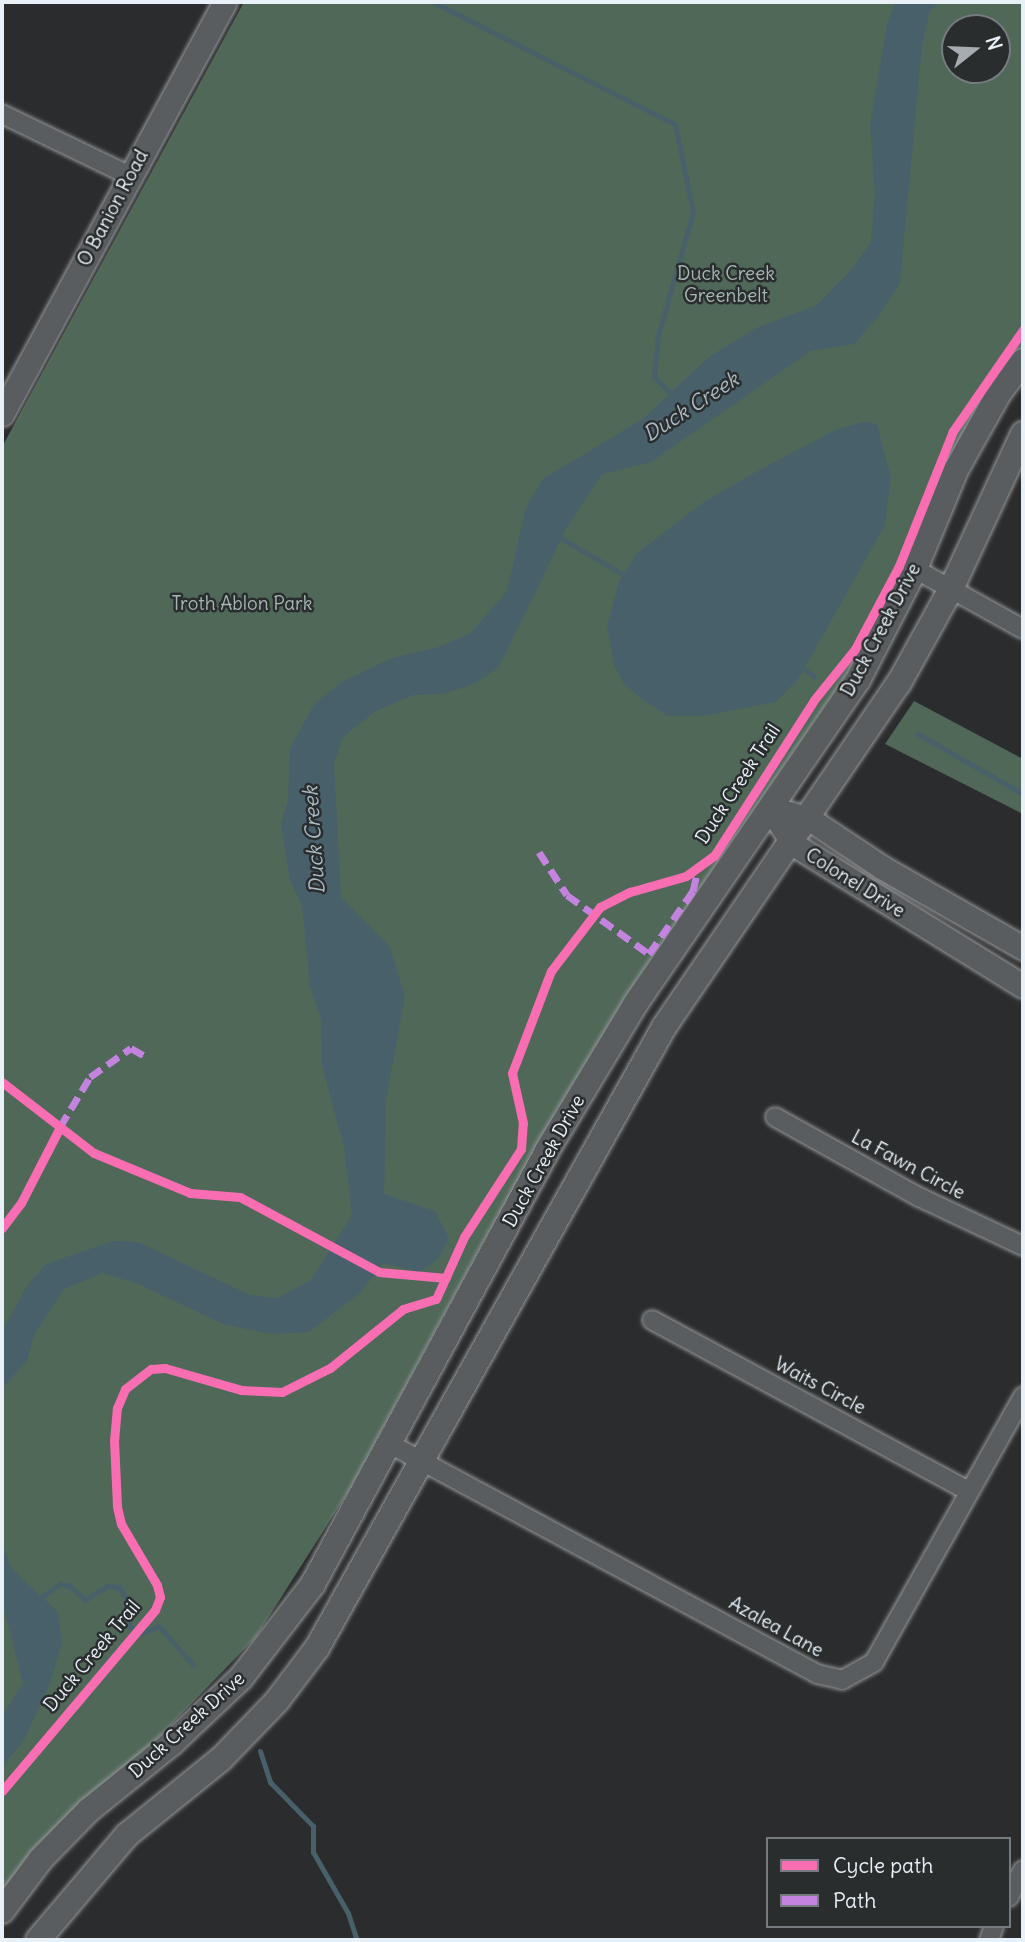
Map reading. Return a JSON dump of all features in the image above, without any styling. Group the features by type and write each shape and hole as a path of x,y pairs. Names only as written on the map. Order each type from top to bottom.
{"main road":[{"name":"Duck Creek Drive","path":"2,1910 41,1859 89,1810 172,1743 241,1678 313,1584 548,1149 636,1003 858,680 915,569 956,470 999,393 1023,361"},
{"name":"Duck Creek Drive","path":"38,1940 127,1835 221,1759 277,1701 317,1648 664,1027 793,844 900,683 952,587 1023,434"}],"street":[{"name":"O Banion Road","path":"2,414 10,380 130,176 225,2"},
{"path":"2,114 130,176"},
{"path":"915,569 952,587 1023,629"},
{"name":"Colonel Drive","path":"770,808 808,818 883,868 1023,948"},
{"name":"Colonel Drive","path":"770,808 793,844 1023,986"},
{"name":"La Fawn Circle","path":"775,1117 919,1197 1023,1246"},
{"name":"Waits Circle","path":"652,1320 968,1491"},
{"name":"Azalea Lane","path":"390,1444 817,1674 842,1680 874,1662 1023,1396"},
{"path":"1011,1893 1023,1870"}],"green space":[{"name":"Duck Creek Greenbelt","path":"244,2 1023,2 1023,352 848,672 624,999 491,1228 350,1489 256,1637 2,1899 2,447"},
{"path":"914,701 1023,759 1023,814 885,744"}],"water":[{"name":"Duck Creek","path":"895,2 939,2 930,11 922,45 900,283 878,317 854,344 811,351 651,462 602,474 566,529 499,667 476,683 443,694 413,695 376,711 343,737 334,764 341,897 389,946 405,996 386,1101 384,1194 435,1211 449,1238 438,1260 419,1272 383,1263 360,1293 309,1332 270,1334 223,1324 136,1283 102,1273 64,1289 34,1335 27,1361 2,1388 2,1331 27,1286 46,1264 113,1241 138,1242 250,1295 277,1298 311,1280 352,1215 344,1148 322,1065 321,1020 310,986 302,906 290,880 281,824 288,800 290,748 315,703 342,682 392,658 439,647 471,633 507,591 526,507 543,479 644,418 709,357 756,328 817,305 852,269 871,242 875,194 870,124 887,24"},
{"path":"863,422 877,424 891,478 885,525 799,678 776,702 703,716 668,716 624,684 614,665 607,626 619,582 636,554 701,504 752,474 837,429"},
{"path":"2,1543 12,1569 58,1612 62,1642 50,1684 23,1742 2,1766 2,1716 23,1683 2,1601"}],"waterway":[{"name":"Duck Creek","path":"433,2 675,124 693,212 658,336 654,377 675,397"},
{"path":"556,535 629,578"},
{"path":"800,666 814,676"},
{"path":"918,734 1023,794"},
{"path":"39,1599 60,1584 70,1586 85,1600 107,1586 119,1587 127,1600 130,1627 142,1633 159,1626 193,1665"},
{"path":"260,1751 270,1782 313,1826 313,1852 348,1913 357,1940"}],"marked path":[{"path":"539,852 567,895 649,954 693,891 698,870"},
{"path":"60,1127 90,1077 131,1048 145,1056"}],"cycle path":[{"name":"Duck Creek Trail","path":"2,1791 155,1610 160,1597 157,1585 121,1524 117,1506 114,1441 117,1408 125,1389 151,1369 165,1368 241,1390 282,1392 330,1368 403,1309 436,1299 464,1237 521,1149 523,1123 512,1073 551,971 600,907 630,892 686,876 714,856 814,700 855,649 899,566 953,431 1023,330"},
{"path":"2,1082 94,1153 190,1193 240,1197 379,1272 446,1278"},
{"path":"2,1228 21,1203 60,1127"}],"park label":[{"name":"Troth Ablon Park","path":"242,604"}]}
